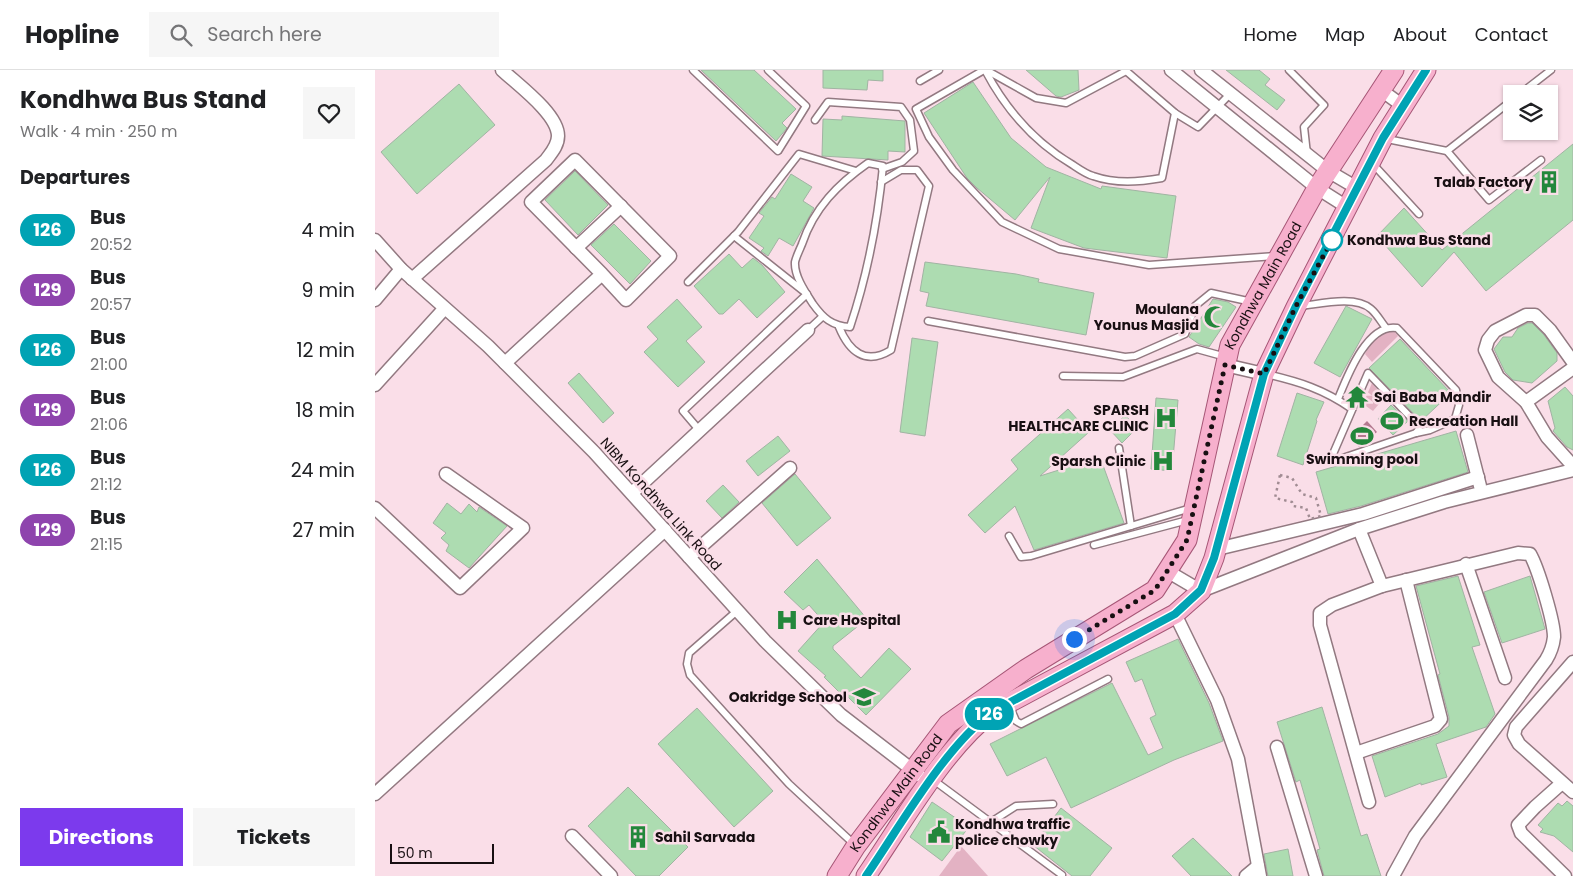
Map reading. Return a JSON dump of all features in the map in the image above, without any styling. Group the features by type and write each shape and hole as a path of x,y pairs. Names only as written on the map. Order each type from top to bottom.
{"main road":[{"name":"Kondhwa Main Road","path":"837,876 856,846 948,724 1026,668 1155,590 1187,540 1230,345 1317,188 1395,70"},
{"name":"Kondhwa Main Road","path":"866,876 931,781 973,726 992,712 1175,614 1201,590 1217,549 1264,374 1296,306 1357,188 1421,72"}],"street":[{"path":"412,280 546,160 555,147 558,136 554,121 503,70"},
{"path":"1171,70 1317,188 1347,208"},
{"path":"1201,70 1328,170 1357,188"},
{"path":"1381,90 1403,106"},
{"path":"575,160 670,256 626,300 576,248 531,202 575,160"},
{"path":"576,248 621,206"},
{"name":"NIBM Kondhwa Link Road","path":"375,240 412,280 505,363 633,493 765,641 841,715 913,770 931,781"},
{"path":"375,300 401,269"},
{"path":"505,363 602,274"},
{"path":"375,385 444,309"},
{"path":"1570,459 1547,437 1526,402 1498,378 1485,350 1488,340 1495,331 1526,315 1535,315 1550,330 1573,362"},
{"path":"633,493 808,330"},
{"path":"1226,361 1264,374"},
{"path":"1526,402 1573,368"},
{"path":"1467,435 1481,493"},
{"path":"689,557 790,468"},
{"path":"1167,571 1201,590 1359,528 1481,493 1573,470"},
{"path":"375,508 460,588 523,528 446,474"},
{"path":"1217,549 1363,514 1478,478"},
{"path":"1359,528 1382,586"},
{"path":"375,794 665,530"},
{"path":"1369,802 1320,624 1320,613 1332,605 1382,586 1466,564 1518,553 1529,554 1536,565 1554,636 1552,650 1415,836 1393,876"},
{"path":"1466,564 1505,678"},
{"path":"1355,753 1435,726 1441,719 1406,580"},
{"path":"1175,614 1217,700 1238,759 1259,871 1246,876"},
{"path":"1573,662 1516,727 1514,735 1519,744 1573,792"},
{"path":"1277,747 1316,876"},
{"path":"1562,783 1518,825 1521,833 1565,876"},
{"path":"572,836 611,876"}],"lane":[{"path":"693,70 778,151 805,106 768,70"},
{"path":"920,81 939,70"},
{"path":"985,70 1036,98 1066,103 1126,70 1175,113 1198,127 1230,94"},
{"path":"985,70 1000,99 1029,133 1057,156 1092,176 1133,183 1162,178 1175,113"},
{"path":"985,70 915,109 929,137 953,170 1002,222 1059,249 1149,265 1280,256"},
{"path":"1289,70 1324,105 1304,127 1307,154"},
{"path":"1532,85 1551,70"},
{"path":"815,120 828,102 855,102 901,107 910,120 914,151 902,162 882,169"},
{"path":"1447,151 1503,107"},
{"path":"1383,138 1447,151 1489,200 1541,160"},
{"path":"688,282 734,236 799,154 856,172"},
{"path":"1371,162 1419,214"},
{"path":"869,163 883,166 877,212 855,310 850,327 839,327 822,317 807,294 795,263 805,234 820,206 831,192 856,172 869,163"},
{"path":"839,327 845,342 856,352 870,356 882,355 891,350 929,186 917,170 901,170 881,182"},
{"path":"734,236 807,294"},
{"path":"928,321 1125,357 1135,356 1185,334 1195,306 1211,293 1253,303"},
{"path":"700,430 683,411 807,294"},
{"path":"1296,306 1341,302 1364,304 1370,308 1386,328"},
{"path":"808,330 822,317"},
{"path":"1338,400 1352,364 1365,346 1386,328 1397,328 1456,390 1459,405 1455,419 1430,430 1337,460 1333,459 1368,373 1419,426 1416,433"},
{"path":"1063,376 1123,377 1197,349 1226,361"},
{"path":"1264,374 1305,383 1352,409"},
{"path":"1119,448 1131,526"},
{"path":"1009,536 1021,557 1031,556 1131,526 1193,513"},
{"path":"1094,545 1193,513"},
{"path":"737,611 689,653 687,664 690,675 789,784 856,846"},
{"path":"1008,704 1016,721 1021,724 1108,679"},
{"path":"931,781 991,822 1062,875"},
{"path":"991,822 1016,806 1053,804"}],"path":[{"path":"1280,475 1292,478 1302,494 1316,498 1321,516 1310,520 1306,508 1293,506 1292,502 1275,498 1280,475"}],"shaded area":[{"path":"1384,319 1398,336 1372,362 1365,354"},
{"path":"1372,383 1384,398 1373,411 1363,404"},
{"name":"Swimming pool","path":"1367,421 1377,432 1359,447 1350,438"},
{"path":"961,846 988,876 939,876"}],"building":[{"path":"701,70 754,70 796,109 782,123 787,128 776,141"},
{"path":"823,70 883,70 883,81 868,80 867,90 823,88"},
{"path":"1026,70 1078,70 1079,90 1061,97 1056,96"},
{"path":"1226,70 1259,70 1270,79 1265,85 1285,100 1277,110"},
{"path":"973,82 1011,138 1046,167 1101,189 1102,186 1176,196 1167,258 1084,248 1031,228 1050,177 1015,220 977,188 967,178 924,113"},
{"path":"459,84 495,125 417,194 381,152"},
{"path":"842,116 905,121 905,152 888,151 888,160 822,156 823,119 842,120"},
{"name":"Talab Factory","path":"1573,144 1573,220 1486,291 1454,252 1422,287 1377,236 1404,208 1442,250"},
{"path":"575,171 608,205 578,235 545,200"},
{"path":"791,174 812,187 803,201 814,208 793,246 779,238 768,256 761,251 764,248 749,238 764,216 759,213 772,197 775,199"},
{"path":"614,224 651,261 630,284 591,245"},
{"path":"729,254 742,268 753,258 762,265 785,292 757,318 739,299 723,314 719,314 694,286"},
{"path":"925,262 1016,274 1039,279 1038,282 1094,293 1086,335 926,306 929,293 920,291"},
{"path":"677,299 702,327 686,341 705,362 678,387 644,352 658,339 647,327"},
{"name":"Moulana Younus Masjid","path":"1213,299 1228,302 1236,307 1209,347 1199,344 1189,337"},
{"path":"1346,306 1372,319 1340,377 1314,363"},
{"path":"1532,323 1544,335 1557,353 1557,361 1532,383 1513,380 1505,372 1494,349 1503,337 1512,337 1518,328"},
{"path":"912,338 938,342 925,436 900,432"},
{"path":"1400,339 1451,393 1421,421 1369,368"},
{"path":"579,373 614,413 603,423 568,383"},
{"path":"1565,387 1573,396 1573,450 1567,447 1553,431 1555,428 1548,401"},
{"path":"1297,393 1324,402 1316,420 1303,465 1277,456"},
{"name":"SPARSH HEALTHCARE CLINIC","path":"1156,398 1178,400 1172,471 1151,469"},
{"name":"Recreation Hall","path":"1391,405 1408,421 1393,435 1378,419"},
{"path":"1068,409 1089,432 1040,476 1100,457 1124,523 1034,550 1015,506 985,533 968,515 1018,469 1011,460"},
{"path":"1125,415 1137,428 1122,443 1110,430"},
{"path":"1456,431 1468,472 1361,506 1328,514 1316,472"},
{"path":"778,436 790,451 758,476 746,461"},
{"path":"795,474 831,518 797,546 762,503"},
{"path":"723,485 739,502 722,518 706,501"},
{"path":"447,503 461,514 469,504 477,512 479,507 507,526 469,568 446,551 449,545 441,538 446,533 433,523"},
{"path":"817,559 867,619 833,646 833,649 861,678 889,648 911,669 866,715 842,691 840,693 824,677 826,676 798,651 824,622 809,605 803,610 784,592"},
{"path":"1458,576 1480,645 1472,647 1495,714 1486,727 1436,744 1447,777 1421,785 1421,783 1385,797 1372,756 1438,734 1449,726 1449,717 1438,675 1440,674 1416,586"},
{"path":"1530,576 1545,629 1502,643 1484,592"},
{"path":"1178,639 1209,703 1223,741 1174,760 1071,808 1046,757 1007,776 990,744 1112,683 1148,755 1163,748 1150,718 1156,715 1142,679 1135,682 1126,662"},
{"path":"1322,707 1361,836 1367,834 1381,876 1324,876 1317,850 1320,849 1300,780 1296,782 1277,722"},
{"path":"697,708 773,791 734,827 658,744"},
{"name":"Sahil Sarvada","path":"628,787 688,847 659,876 636,876 588,826"},
{"path":"1567,801 1573,806 1573,852 1554,836 1540,832 1543,829 1538,825 1558,803 1562,806"},
{"name":"Kondhwa traffic police chowky","path":"932,802 969,827 942,861 910,837"},
{"path":"1061,808 1112,848 1090,876 1072,876 1033,845"},
{"path":"1193,838 1232,876 1191,876 1172,856"},
{"path":"1288,849 1293,876 1268,876 1264,854"}],"bus line":[{"name":"126","path":"866,876 932,779 973,726 992,712 1175,614 1201,590 1214,558 1264,374 1296,306 1383,138 1426,70"}],"place":[{"name":"Talab Factory","path":"1549,182"},
{"name":"Kondhwa Bus Stand","path":"1332,240"},
{"name":"Moulana Younus Masjid","path":"1215,317"},
{"name":"Sai Baba Mandir","path":"1357,397"},
{"name":"SPARSH HEALTHCARE CLINIC","path":"1166,418"},
{"name":"Recreation Hall","path":"1392,421"},
{"name":"Swimming pool","path":"1362,436"},
{"name":"Sparsh Clinic","path":"1163,461"},
{"name":"Care Hospital","path":"787,620"},
{"name":"Oakridge School","path":"864,697"},
{"name":"Kondhwa traffic police chowky","path":"939,832"},
{"name":"Sahil Sarvada","path":"638,837"}],"route":[{"path":"1074,639 1155,590 1187,540 1225,365 1264,374 1296,306 1332,240"}]}
